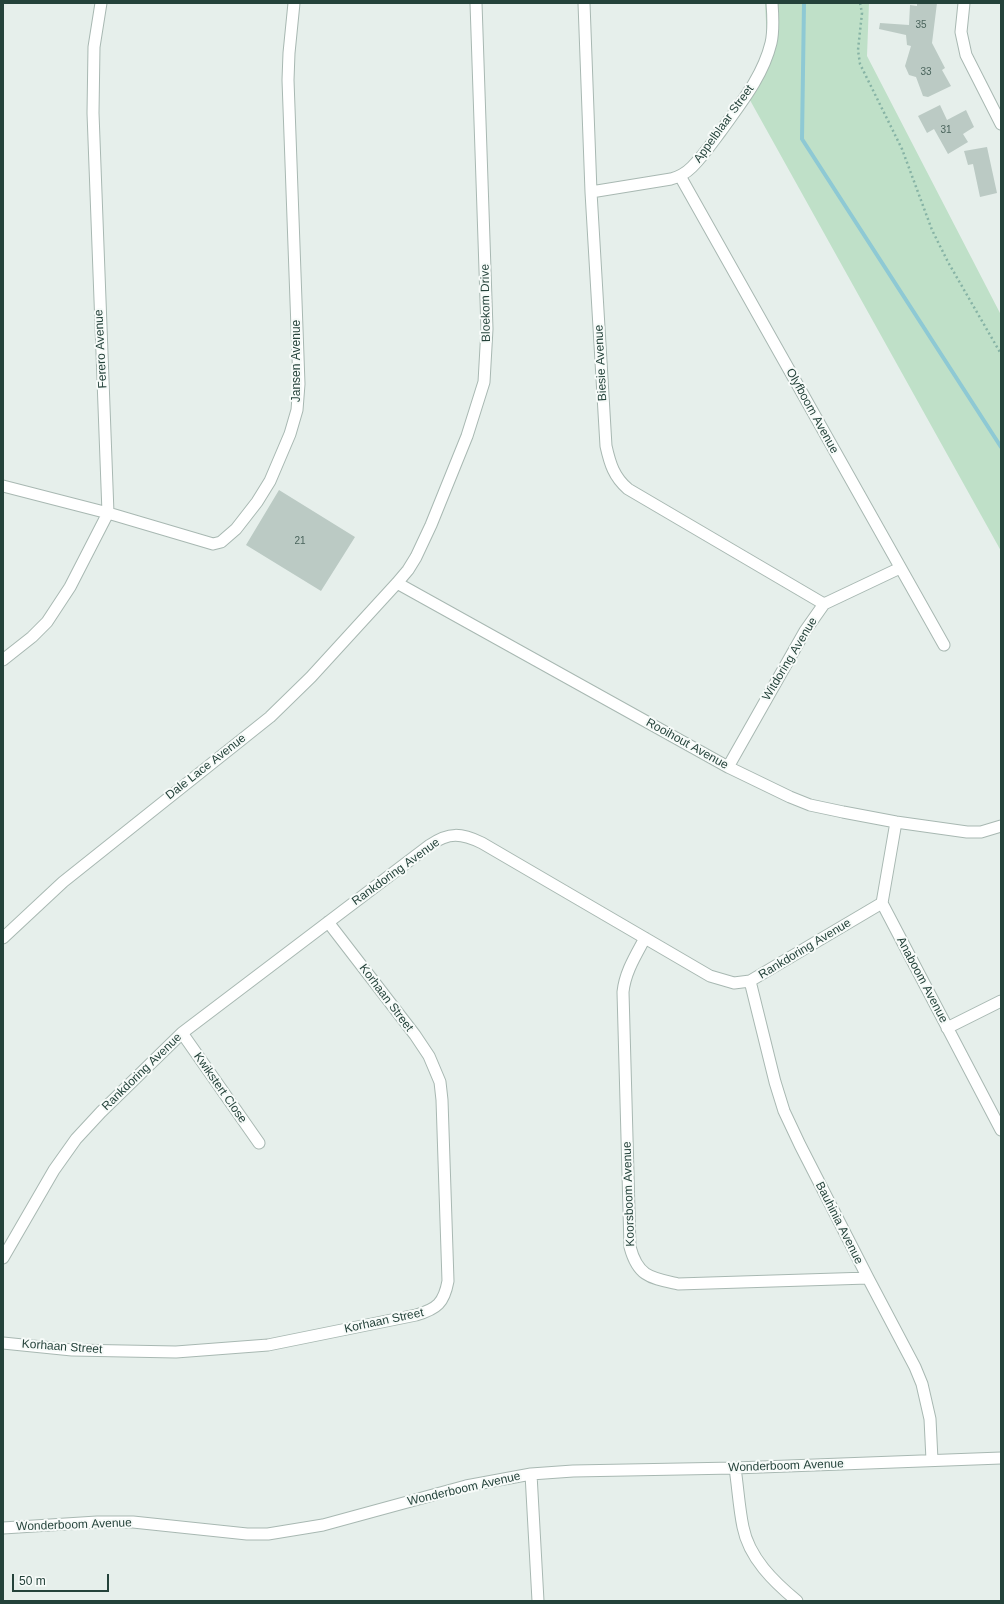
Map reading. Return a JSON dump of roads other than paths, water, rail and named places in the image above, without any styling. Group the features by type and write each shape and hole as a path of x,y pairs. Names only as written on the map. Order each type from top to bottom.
{"street":[{"name":"Ferero Avenue","path":"3,660 32,637 47,622 70,587 108,513 93,113 94,47 100,3"},
{"name":"Jansen Avenue","path":"3,486 108,513 213,544 221,542 236,529 257,502 270,481 290,434 297,410 299,384 288,80 294,3"},
{"name":"Bloekom Drive","path":"397,583 408,570 416,557 431,525 467,436 484,382 486,352 486,300 476,3"},
{"name":"Biesie Avenue","path":"584,3 591,192 606,446 610,464 614,474 628,489 824,604"},
{"name":"Appelblaar Street","path":"591,192 660,182 680,176 702,156 754,84 765,60 771,42 773,23 772,3"},
{"path":"964,3 961,32 966,55 1001,124"},
{"name":"Olyfboom Avenue","path":"680,176 944,645"},
{"name":"Witdoring Avenue","path":"728,767 805,631 824,604 900,568"},
{"name":"Rooihout Avenue","path":"397,583 728,767 774,790 810,805 896,822 967,832 981,832 1001,826"},
{"name":"Dale Lace Avenue","path":"3,938 63,882 270,717 311,677 397,583"},
{"path":"882,903 896,822"},
{"name":"Rankdoring Avenue","path":"3,1258 54,1170 76,1139 101,1112 182,1033 430,845 446,836 462,835 482,843 710,976 734,983 750,981 882,903"},
{"name":"Anaboom Avenue","path":"882,903 1001,1130"},
{"name":"Korhaan Street","path":"3,1343 72,1350 176,1352 268,1345 416,1316 429,1311 439,1304 446,1295 448,1281 442,1100 440,1082 429,1056 415,1036 328,922"},
{"name":"Koorsboom Avenue","path":"645,938 628,969 622,992 630,1247 633,1260 641,1271 655,1279 678,1284 868,1278"},
{"name":"Bauhinia Avenue","path":"750,981 775,1082 784,1111 868,1278 915,1367 922,1384 930,1419 932,1460"},
{"path":"947,1028 1001,1001"},
{"name":"Kwikstert Close","path":"182,1033 259,1143"},
{"name":"Wonderboom Avenue","path":"3,1528 97,1522 133,1522 268,1534 323,1525 466,1486 531,1474 573,1471 735,1468 1001,1458"},
{"path":"735,1468 743,1528 749,1545 760,1564 775,1582 797,1601"},
{"path":"531,1474 538,1601"}],"waterway":[{"path":"804,3 802,139 1001,447"}]}
